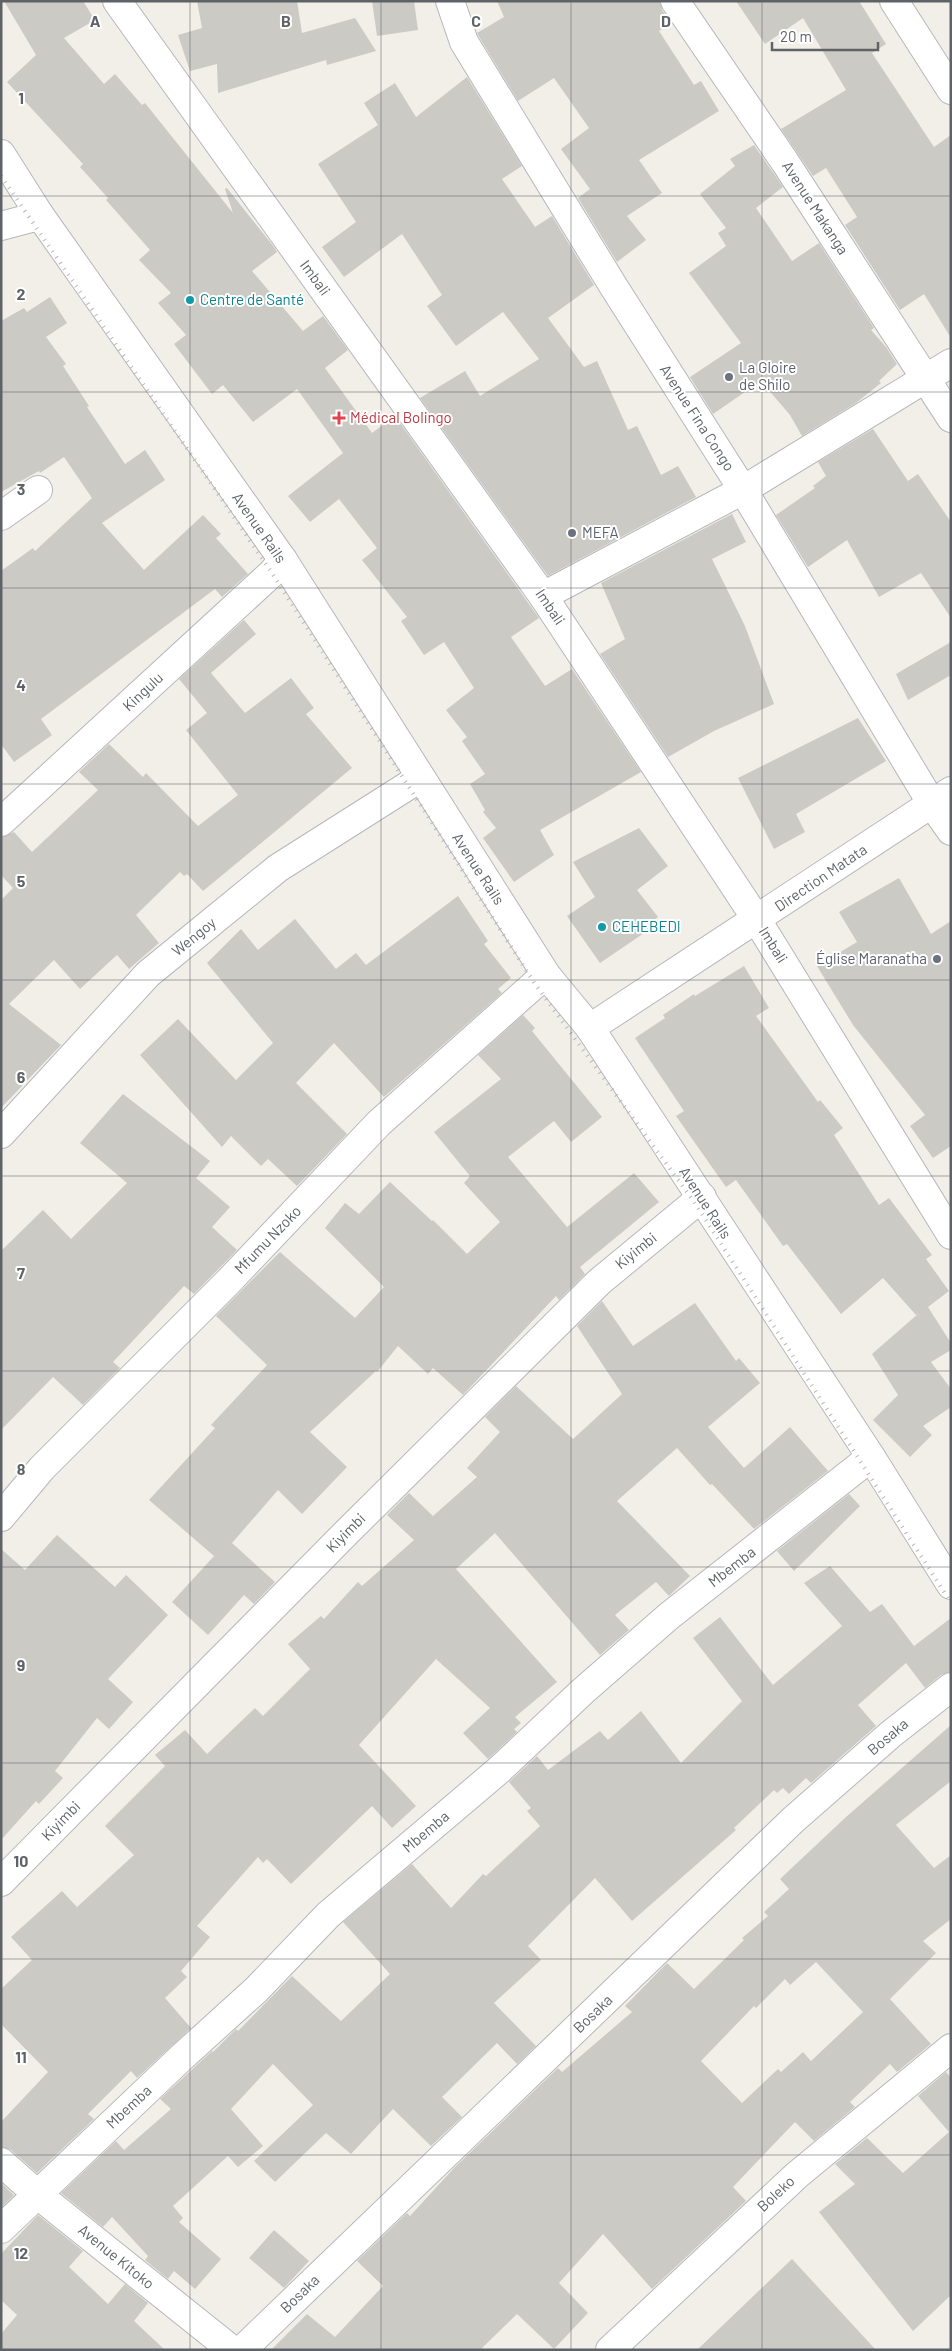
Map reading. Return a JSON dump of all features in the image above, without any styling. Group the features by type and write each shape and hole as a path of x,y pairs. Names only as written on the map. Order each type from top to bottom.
{"street":[{"name":"Imbali","path":"117,1 543,596 757,920 951,1235"},
{"name":"Avenue Fina Congo","path":"450,1 464,42 612,284 742,490 941,798 951,831"},
{"name":"Avenue Makanga","path":"675,1 785,162 951,418"},
{"path":"894,1 951,90"},
{"name":"Avenue Rails","path":"1,154 39,214 283,560 547,976 590,1028 702,1197 871,1457 951,1586"},
{"path":"1,226 39,214"},
{"path":"543,596 742,490 951,364"},
{"path":"1,516 38,490"},
{"name":"Kingulu","path":"1,822 272,573 283,560"},
{"name":"Wengoy","path":"1,1134 148,974 278,868 420,778"},
{"name":"Direction Matata","path":"590,1028 941,798"},
{"name":"Mfumu Nzoko","path":"1,1517 42,1468 221,1288 379,1123 535,984 547,976"},
{"name":"Kiyimbi","path":"1,1882 348,1530 599,1282 702,1197"},
{"name":"Mbemba","path":"1,2230 37,2194 256,1990 328,1915 499,1770 583,1691 669,1616 871,1457"},
{"name":"Bosaka","path":"242,2350 793,1820 890,1734 951,1687"},
{"name":"Boleko","path":"610,2350 797,2175 951,2048"},
{"name":"Avenue Kitoko","path":"1,2162 37,2194 232,2350"}],"building":[{"path":"4,1 83,1 95,20 64,38 104,84 115,74 142,105 145,103 233,213 225,189 227,188 274,247 277,252 252,271 303,331 323,316 348,350 325,368 372,433 395,416 539,618 511,637 545,686 572,669 641,772 540,830 554,855 514,882 483,838 496,828 483,812 485,810 470,784 485,774 462,741 467,737 446,710 474,688 444,642 424,655 401,621 407,617 362,560 377,548 339,499 310,522 288,496 343,453 297,389 253,422 223,385 212,394 174,344 186,335 158,303 171,293 139,260 150,250 80,167 83,164 7,82 36,55"},
{"path":"197,1 297,1 302,33 355,18 376,51 327,65 326,60 218,93 217,64 190,71 178,35 202,28"},
{"path":"372,1 414,1 418,30 377,36"},
{"path":"497,1 660,1 662,10 671,23 659,31 694,85 701,81 719,111 639,160 662,193 627,216 646,240 617,262 578,198 590,189 561,149 589,128 554,78 518,101 477,33 504,17"},
{"path":"736,1 859,1 886,44 872,53 934,147 951,135 951,338 924,294 900,310 845,225 857,217 826,168 813,176 781,129 846,90 803,18 765,44"},
{"path":"467,77 522,166 502,179 535,227 552,216 594,285 548,318 584,367 597,361 628,430 637,426 661,475 678,466 696,497 548,576 420,398 465,371 480,396 539,359 503,312 456,346 427,306 442,295 402,234 344,277 322,247 356,222 318,164 378,125 364,103 395,83 416,117"},
{"path":"754,145 783,187 756,208 792,261 819,243 874,328 871,330 886,347 897,364 879,381 881,383 856,403 802,436 790,415 761,381 713,414 690,377 741,343 689,273 726,246 718,233 726,228 700,194 735,166 730,159"},
{"path":"50,297 67,323 46,337 66,364 63,366 89,406 87,407 125,464 145,450 165,480 102,523 144,570 203,515 221,534 216,538 248,574 222,597 215,589 41,719 52,735 14,762 1,744 1,571 33,548 35,551 92,498 64,457 40,473 39,471 1,492 1,321 24,308 27,312"},
{"path":"873,429 908,481 918,474 951,522 951,618 921,573 879,597 847,540 808,567 776,515 815,488 813,486 826,476 818,462"},
{"path":"732,514 746,542 712,559 745,626 774,704 714,731 668,757 600,654 625,639 601,583"},
{"path":"244,620 256,634 211,673 245,713 291,678 314,708 306,714 352,768 203,891 187,874 184,876 180,872 136,915 159,943 129,969 117,955 80,989 54,960 9,1004 61,1045 1,1108 1,900 13,888 1,875 1,837 14,832 32,852 98,790 79,772 109,744 143,777 146,773 198,826 238,795 186,730 207,713 179,679"},
{"path":"951,642 951,675 908,700 896,674"},
{"path":"858,718 886,761 796,814 805,832 774,849 738,778"},
{"path":"639,828 668,866 637,890 658,917 647,925 650,929 600,963 567,916 595,897 573,862"},
{"path":"899,878 931,934 951,921 951,1146 933,1158 910,1126 925,1115 853,1025 817,966 857,942 839,912"},
{"path":"458,896 488,941 484,944 511,978 498,989 502,993 384,1097 334,1043 296,1083 347,1134 297,1186 268,1159 261,1166 231,1136 222,1147 140,1055 178,1019 236,1080 273,1043 207,963 241,929 258,950 295,919 336,969 356,953 366,965"},
{"path":"744,966 769,1008 756,1016 818,1102 820,1100 843,1128 834,1135 879,1205 889,1198 932,1255 926,1259 949,1291 928,1307 951,1343 951,1350 931,1362 951,1389 951,1407 923,1426 932,1435 910,1457 873,1420 898,1395 872,1354 919,1313 916,1315 883,1278 841,1314 787,1244 783,1246 736,1180 726,1187 676,1116 684,1111 635,1038 665,1018 663,1015 694,994 695,996"},
{"path":"523,1015 535,1028 532,1031 602,1117 571,1142 554,1121 508,1157 567,1227 634,1173 659,1202 580,1267 585,1274 559,1300 556,1296 463,1395 433,1368 428,1374 398,1346 377,1372 310,1432 347,1467 302,1514 278,1490 232,1543 275,1582 254,1604 244,1595 208,1635 172,1602 214,1556 149,1500 215,1428 211,1425 267,1365 216,1316 280,1252 355,1318 384,1287 325,1228 345,1203 359,1214 390,1182 433,1220 467,1254 500,1222 464,1183 470,1176 434,1132 501,1079 478,1055"},
{"path":"123,1094 210,1161 196,1178 230,1207 212,1227 237,1250 194,1294 184,1286 113,1362 120,1368 83,1405 53,1377 1,1430 1,1251 43,1210 71,1239 127,1183 80,1143"},
{"path":"602,1301 633,1346 695,1303 736,1361 739,1358 760,1383 708,1427 744,1468 790,1427 828,1471 754,1529 712,1484 710,1485 677,1448 617,1501 690,1576 669,1596 656,1582 615,1615 629,1630 600,1655 495,1533 456,1569 557,1682 515,1717 521,1723 514,1729 517,1732 488,1759 463,1733 490,1708 436,1659 359,1745 416,1806 392,1828 372,1806 291,1884 267,1859 263,1863 258,1857 197,1926 210,1937 181,1971 187,1977 165,1998 191,2028 137,2078 131,2071 88,2114 94,2119 37,2173 11,2150 1,2147 1,2122 48,2072 1,2024 1,1989 32,1960 11,1937 62,1891 77,1907 134,1855 105,1826 165,1766 155,1755 185,1730 207,1754 255,1708 263,1716 310,1669 288,1644 321,1616 324,1619 358,1582 362,1586 414,1540 387,1515 409,1493 433,1516 477,1477 467,1468 500,1432 485,1417 516,1386 573,1439 622,1394 577,1326"},
{"path":"849,1494 860,1506 794,1571 777,1551"},
{"path":"57,1535 115,1587 126,1575 168,1615 108,1679 133,1702 109,1729 97,1718 55,1771 63,1778 39,1804 36,1801 1,1840 1,1549 25,1570"},
{"path":"830,1566 870,1612 882,1604 914,1646 951,1618 951,1672 941,1675 925,1688 906,1663 858,1705 876,1726 811,1783 806,1778 789,1794 783,1788 777,1793 774,1790 734,1828 736,1830 632,1921 595,1878 528,1946 541,1960 494,2003 536,2046 517,2064 497,2043 442,2097 462,2117 431,2146 393,2109 351,2154 326,2133 275,2182 254,2161 313,2105 273,2064 231,2109 263,2146 238,2167 228,2156 173,2206 183,2218 179,2222 221,2259 195,2289 174,2271 168,2279 145,2260 148,2256 112,2217 103,2227 61,2193 116,2141 124,2150 171,2109 160,2099 236,2029 238,2031 292,1976 341,2021 390,1974 343,1922 412,1864 451,1908 483,1874 486,1876 540,1826 527,1811 531,1808 509,1782 537,1756 548,1770 600,1731 608,1740 641,1711 681,1763 742,1701 693,1638 720,1617 773,1685 842,1626 804,1583"},
{"path":"951,1725 951,1781 896,1825 934,1868 951,1855 951,1919 923,1941 936,1953 890,1999 931,2044 897,2072 890,2064 850,2102 855,2107 814,2141 795,2122 733,2187 746,2201 652,2289 603,2234 559,2283 588,2313 554,2349 517,2314 480,2350 271,2350 307,2314 335,2337 383,2286 357,2261 407,2213 410,2216 454,2168 558,2068 562,2072 632,2012 625,2006 667,1963 694,1989 744,1940 742,1938 768,1916 764,1912 789,1889 780,1879 846,1817","holes":["816,1962 863,2012 811,2061 803,2052 781,2072 778,2069 742,2103 701,2061 754,2006 756,2008 785,1979 790,1985"]},
{"path":"946,2072 951,2078 951,2295 913,2331 819,2212 855,2184 835,2164 867,2138 903,2173 949,2132 918,2096"},
{"path":"1,2183 14,2195 2,2207 1,2206"},
{"path":"38,2215 83,2251 69,2267 108,2304 125,2284 148,2303 134,2321 165,2350 1,2350 1,2334 17,2315 1,2300 1,2254"},
{"path":"274,2230 309,2261 284,2288 249,2258"},
{"path":"792,2259 876,2350 697,2350"}],"railway":[{"path":"1,176 272,573 535,984 695,1203 951,1603"}],"place":[{"name":"Centre de Santé","path":"190,300"},
{"name":"La Gloire de Shilo","path":"729,377"},
{"name":"Médical Bolingo","path":"339,418"},
{"name":"MEFA","path":"572,533"},
{"name":"CEHEBEDI","path":"602,927"},
{"name":"Église Maranatha","path":"937,959"}]}
